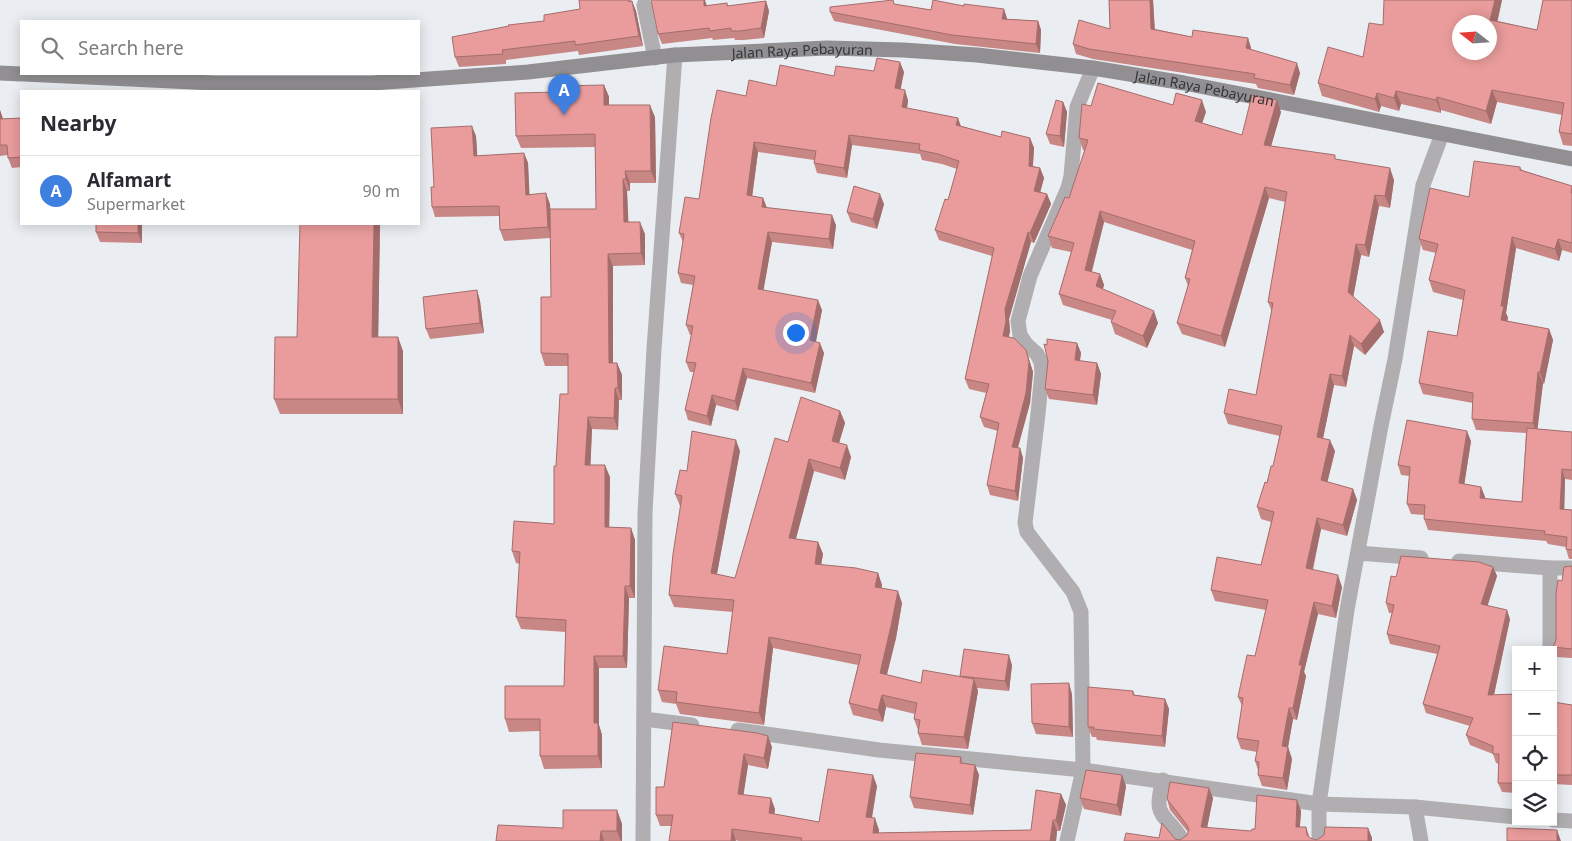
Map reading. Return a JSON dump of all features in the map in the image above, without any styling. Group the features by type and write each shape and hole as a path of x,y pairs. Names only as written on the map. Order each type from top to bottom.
{"main road":[{"name":"Jalan Raya Pebayuran","path":"44,75 214,83 372,83 528,72 675,55 827,48 903,50 977,55 1093,68 1184,82 1572,159"},
{"name":"Jalan Raya Pebayuran","path":"0,73 20,74"}],"street":[{"path":"644,4 655,58"},
{"path":"643,841 645,513 654,348 675,55"},
{"path":"1067,841 1083,770 1081,612 1073,592 1027,532 1025,523 1042,372 1038,354 1026,344 1020,335 1018,321 1033,267 1068,188 1072,168 1077,107 1093,68"},
{"path":"1318,841 1319,804 1347,610 1395,358 1423,185 1442,134"},
{"path":"1358,553 1550,568 1572,568"},
{"path":"1550,568 1550,646"},
{"path":"644,719 880,750 1083,770 1163,780 1319,804 1415,807 1512,817"},
{"path":"1163,780 1158,798 1158,810 1183,841"},
{"path":"1415,807 1421,841"},
{"path":"1557,820 1572,821"}],"building":[{"path":"579,0 632,1 639,36 575,45 575,41 502,50 503,54 455,57 452,37 508,25 544,21 544,15 580,9"},
{"path":"651,0 704,0 704,6 727,3 727,6 766,1 761,28 731,31 731,28 710,31 709,28 658,34"},
{"path":"893,0 894,4 931,10 933,0 964,6 964,4 1004,9 1002,19 1038,21 1036,44 952,35 830,12 830,7"},
{"path":"1109,0 1150,0 1151,29 1192,37 1193,30 1248,38 1246,48 1297,63 1290,85 1254,78 1255,74 1089,49 1073,44 1079,20 1110,29"},
{"path":"1384,0 1495,0 1491,15 1452,15 1452,60 1497,60 1497,21 1537,30 1543,0 1572,0 1572,134 1559,132 1564,103 1492,90 1486,111 1437,97 1436,100 1396,91 1394,98 1377,93 1375,99 1318,83 1328,47 1363,57 1369,23 1383,25"},
{"path":"877,58 900,62 895,88 905,90 902,107 958,118 956,125 1001,137 1002,131 1030,138 1029,166 1040,168 1034,191 1047,194 1030,233 1028,232 1005,309 1006,321 1003,336 1014,338 1026,350 1029,362 1026,393 1012,447 1020,448 1015,491 987,485 999,423 980,417 989,384 965,379 994,248 935,230 945,199 948,200 959,161 919,150 920,144 849,135 844,168 814,163 816,151 754,142 747,195 763,198 762,207 832,215 829,239 768,232 758,289 818,300 810,340 820,343 811,383 743,368 735,401 712,395 707,416 685,410 696,363 686,362 693,326 686,325 695,276 678,273 684,234 679,233 685,197 699,199 717,90 746,96 749,80 776,86 780,65 834,76 836,66 874,71"},
{"path":"1098,83 1173,105 1176,93 1202,100 1195,121 1242,135 1252,95 1277,100 1264,145 1335,155 1335,159 1390,168 1385,196 1375,195 1365,245 1356,244 1348,292 1380,320 1361,344 1350,335 1342,376 1330,374 1317,437 1330,440 1321,480 1353,489 1343,525 1317,518 1306,568 1338,575 1332,606 1314,602 1299,665 1302,665 1293,708 1289,708 1282,746 1288,747 1283,778 1258,775 1259,762 1255,761 1259,741 1237,738 1243,698 1238,697 1247,655 1255,656 1268,600 1211,590 1217,557 1261,565 1274,512 1257,507 1265,482 1267,483 1271,466 1273,466 1282,426 1224,413 1229,389 1256,395 1273,303 1268,302 1287,192 1265,187 1221,336 1177,323 1190,279 1185,278 1195,241 1100,211 1085,270 1100,274 1096,286 1154,311 1143,336 1111,322 1116,311 1059,294 1074,243 1048,236 1065,197 1069,198 1088,140 1079,138 1082,104 1091,106"},
{"path":"604,85 604,105 650,105 651,171 625,171 626,179 623,179 624,222 640,222 641,253 608,254 609,363 617,363 618,388 615,388 614,418 588,417 585,465 605,465 605,527 631,528 630,586 625,586 623,656 594,656 594,723 598,723 598,756 540,756 540,719 505,719 505,686 564,686 566,620 516,617 520,552 512,551 514,521 554,524 554,466 556,466 560,394 568,394 568,354 541,353 541,297 551,297 550,209 596,209 595,134 516,136 515,93 558,92 558,86"},
{"path":"1056,100 1063,102 1060,136 1046,134"},
{"path":"20,118 20,157 8,158 7,145 0,145 0,119"},
{"path":"472,126 474,156 524,153 526,195 546,193 548,227 500,230 499,206 432,207 431,187 434,187 431,128"},
{"path":"1474,161 1520,167 1520,170 1572,186 1572,243 1558,239 1555,249 1512,237 1501,306 1504,306 1501,320 1549,329 1540,372 1538,372 1533,423 1472,419 1473,393 1419,383 1428,331 1457,336 1465,290 1429,280 1438,244 1419,239 1430,188 1469,197"},
{"path":"854,186 880,194 873,219 847,212"},
{"path":"96,225 138,225 138,233 96,232"},
{"path":"300,225 374,225 372,337 398,337 398,399 274,399 275,337 297,337"},
{"path":"477,290 480,323 426,329 423,297"},
{"path":"1047,339 1077,343 1075,360 1097,363 1093,395 1045,389 1048,361 1044,344 1047,345"},
{"path":"801,397 840,411 832,441 847,445 840,468 809,459 789,538 818,542 815,564 856,568 878,573 875,587 898,591 880,673 921,683 923,670 974,679 964,737 918,733 920,720 914,719 917,703 882,695 878,710 849,703 861,655 769,637 759,713 676,702 677,692 658,690 664,646 727,654 734,600 669,595 682,496 675,494 680,470 687,471 692,431 736,440 711,573 735,578 775,438 788,442"},
{"path":"1407,420 1467,431 1459,483 1481,487 1480,498 1522,502 1527,428 1572,432 1572,470 1562,469 1560,509 1572,510 1572,550 1566,549 1567,537 1544,534 1545,531 1424,519 1425,505 1407,504 1410,467 1398,465"},
{"path":"1401,556 1479,562 1493,567 1481,604 1507,610 1488,695 1512,694 1512,783 1498,783 1499,754 1493,754 1493,746 1466,735 1473,718 1423,704 1440,646 1387,634 1394,605 1386,603 1391,576 1396,577"},
{"path":"1572,566 1572,649 1553,646 1556,640 1556,593 1558,580 1562,581 1564,567"},
{"path":"964,649 1009,655 1005,681 960,676"},
{"path":"1069,683 1069,727 1032,723 1031,684"},
{"path":"1088,687 1133,691 1133,695 1165,699 1162,736 1088,727"},
{"path":"1557,703 1572,705 1572,775 1557,775"},
{"path":"673,722 768,736 764,758 744,754 738,794 771,798 769,813 819,822 828,769 873,775 866,817 875,818 873,833 1031,830 1036,790 1061,794 1056,820 1053,820 1050,841 801,841 802,838 732,829 731,841 669,841 673,815 656,815 656,787 664,787"},
{"path":"916,753 961,757 960,763 975,765 970,805 910,797"},
{"path":"1086,770 1122,775 1117,805 1080,798"},
{"path":"1170,782 1209,788 1201,827 1251,831 1255,829 1257,795 1297,800 1296,827 1306,827 1307,835 1310,838 1316,840 1320,838 1324,835 1325,827 1368,828 1368,841 1124,841 1126,833 1159,838 1162,823 1175,839 1180,840 1187,835 1189,830 1187,825 1167,799"},
{"path":"563,810 617,810 617,831 601,831 600,841 496,841 498,825 563,828"},
{"path":"1507,828 1557,830 1557,841 1507,841"}],"place":[{"name":"Alfamart","path":"564,115"}]}
